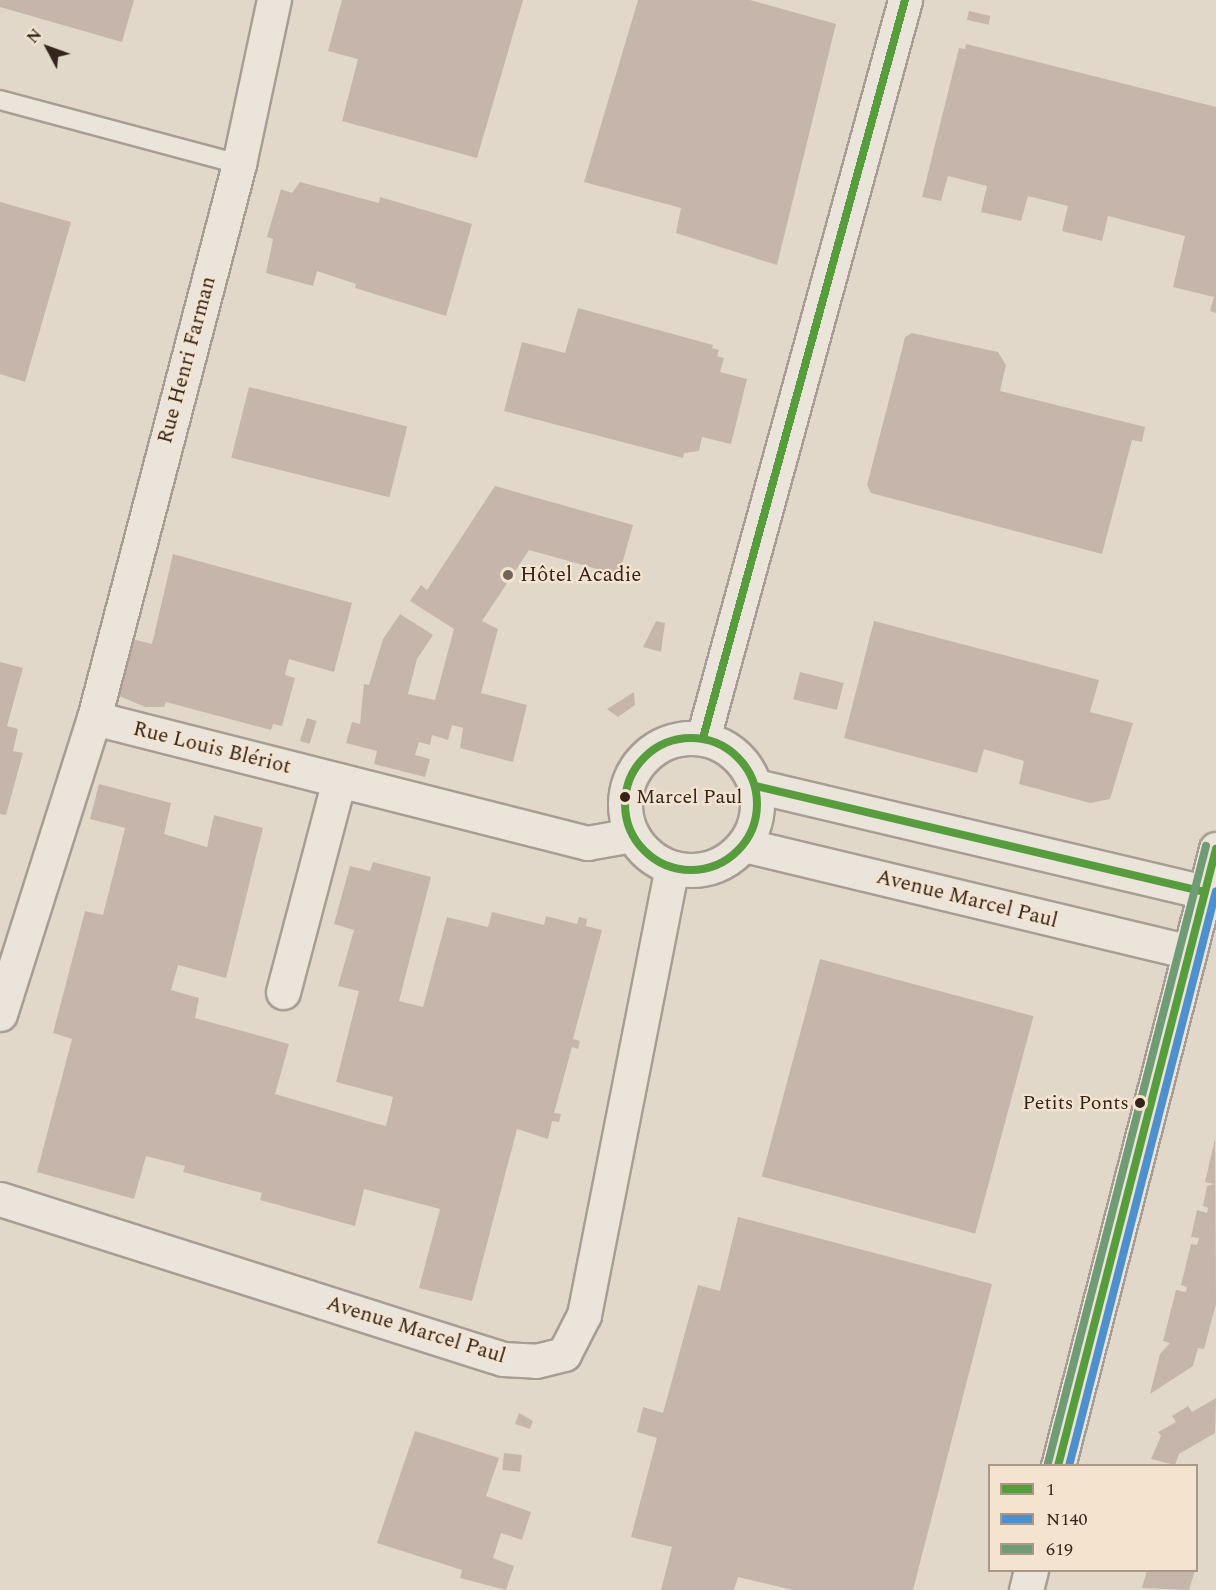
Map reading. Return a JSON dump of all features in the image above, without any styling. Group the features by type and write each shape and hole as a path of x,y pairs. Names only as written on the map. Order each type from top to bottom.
{"street":[{"name":"Rue Henri Farman","path":"94,718 239,164 274,0"},
{"path":"703,738 904,0"},
{"path":"0,1014 94,718"},
{"name":"Rue Louis Blériot","path":"94,718 587,843 632,835"},
{"path":"703,738 730,750 747,766 756,786 758,815 744,846 710,868 672,868 649,856 632,835 625,795 638,764 664,743 703,738"},
{"path":"283,992 339,780"},
{"path":"756,786 1205,892"},
{"name":"Avenue Marcel Paul","path":"744,846 1189,952"},
{"path":"1059,1464 1216,849"},
{"name":"Avenue Marcel Paul","path":"0,1199 503,1359 536,1361 564,1354 584,1315 672,868"},
{"path":"1026,1590 1030,1572"}],"lane":[{"path":"0,100 239,164"}],"building":[{"path":"0,0 134,0 122,42 0,7"},
{"path":"342,0 523,0 477,158 342,121 358,59 328,51"},
{"path":"638,0 750,0 836,24 777,265 676,233 681,208 584,182"},
{"path":"969,11 990,16 988,25 967,20"},
{"path":"966,44 1216,107 1216,313 1210,311 1214,297 1173,287 1185,236 1108,216 1102,241 1062,231 1068,206 1028,196 1021,221 981,212 987,186 948,176 941,201 922,197 959,48 965,49"},
{"path":"300,182 379,203 380,197 472,224 446,316 355,288 356,284 317,271 313,286 266,273 273,239 267,237 281,189 292,193"},
{"path":"0,202 71,222 25,382 0,374"},
{"path":"578,308 713,345 712,348 719,350 717,356 724,358 720,372 747,379 731,444 702,437 699,451 684,453 683,458 504,411 522,342 565,353"},
{"path":"912,333 998,352 1006,365 1000,391 1145,427 1142,442 1132,440 1102,554 871,493 867,485 905,337"},
{"path":"249,387 407,426 389,497 231,458"},
{"path":"495,486 633,525 619,575 529,550 482,621 498,629 481,693 527,705 513,762 460,748 463,728 452,725 448,740 432,735 430,745 419,742 415,755 430,759 425,777 374,764 377,751 346,743 352,722 360,724 364,684 369,685 383,639 400,614 433,635 417,659 408,694 435,700 454,629 410,601 421,585 427,590"},
{"path":"173,554 352,603 334,672 289,659 285,675 295,678 282,726 273,724 271,730 166,702 164,707 145,707 117,695 132,639 152,644"},
{"path":"656,621 665,623 661,652 643,647"},
{"path":"874,621 1099,680 1090,712 1133,723 1110,799 1090,803 1019,784 1024,761 984,749 977,773 844,738"},
{"path":"0,662 23,668 7,726 18,729 13,751 23,753 6,815 0,814"},
{"path":"800,672 844,683 837,710 793,699"},
{"path":"634,692 635,705 618,717 607,709"},
{"path":"307,718 317,721 310,744 300,741"},
{"path":"99,784 171,803 164,834 207,847 214,815 263,828 226,978 178,965 171,990 199,998 195,1018 289,1044 275,1094 367,1121 386,1126 393,1097 336,1082 359,991 338,986 354,930 334,924 350,866 370,871 373,862 431,877 399,1001 423,1007 447,917 488,927 492,912 544,925 546,916 577,924 579,917 587,919 586,926 602,930 573,1039 580,1041 578,1049 572,1047 554,1113 561,1114 559,1122 552,1121 548,1139 517,1129 472,1301 419,1288 440,1209 364,1189 355,1226 260,1200 262,1193 183,1172 185,1166 146,1156 134,1199 37,1172 72,1039 53,1033 85,911 103,915 125,828 90,819"},
{"path":"820,959 1033,1016 975,1234 762,1176"},
{"path":"1215,1139 1216,1304 1204,1349 1198,1348 1193,1366 1150,1394 1160,1354 1170,1343 1163,1341 1176,1290 1186,1292 1187,1287 1181,1285 1191,1244 1197,1245 1199,1238 1191,1237 1197,1210 1207,1213 1208,1208 1203,1206 1207,1186 1214,1184 1205,1182"},
{"path":"738,1217 992,1284 913,1590 793,1590 738,1577 734,1590 661,1590 672,1547 631,1537 657,1438 637,1432 643,1407 663,1413 698,1285 720,1291"},
{"path":"1216,1398 1215,1433 1179,1454 1175,1464 1151,1459 1161,1436 1158,1432 1176,1422 1172,1416 1188,1406 1192,1412"},
{"path":"519,1413 533,1421 530,1429 515,1424"},
{"path":"415,1431 499,1458 486,1496 531,1512 522,1540 501,1533 493,1558 514,1566 506,1590 460,1578 462,1570 377,1543"},
{"path":"504,1453 522,1455 520,1472 502,1470"},
{"path":"1146,1572 1194,1572 1189,1590 1142,1588"}],"transit line":[{"name":"1","path":"703,738 905,0"},
{"name":"1","path":"691,738 716,743 738,757 752,779 757,804 752,829 738,851 716,865 691,870 666,865 644,851 630,829 625,804 630,779 644,757 666,743 691,738"},
{"name":"1","path":"756,786 1205,892"},
{"name":"619","path":"1048,1463 1206,846"},
{"name":"1","path":"1059,1464 1216,849"},
{"name":"N140","path":"1070,1464 1216,891"}],"place":[{"name":"Hôtel Acadie","path":"508,575"},
{"name":"Marcel Paul","path":"625,797"},
{"name":"Petits Ponts","path":"1140,1103"}]}
